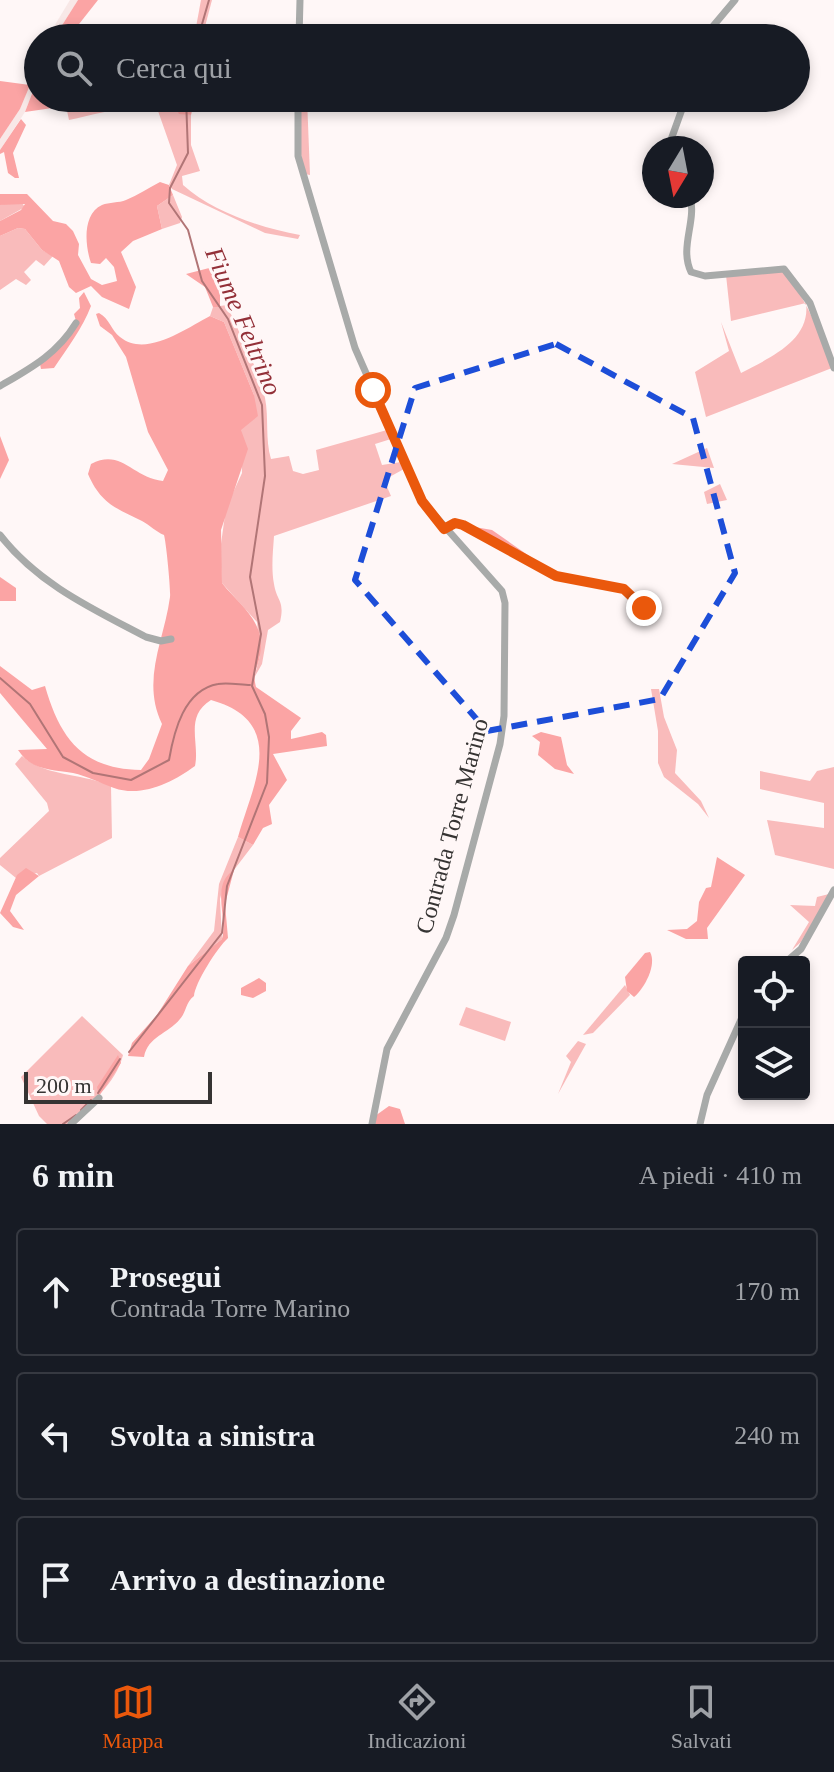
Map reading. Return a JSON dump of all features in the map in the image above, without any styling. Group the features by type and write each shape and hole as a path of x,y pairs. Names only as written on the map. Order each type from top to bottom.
{"street":[{"path":"299,24 300,0"},
{"path":"715,24 735,0"},
{"name":"Contrada Torre Marino","path":"298,112 298,156 355,348 422,501 502,591 504,716 454,915 446,938 387,1049 372,1124"},
{"path":"672,136 681,112"},
{"path":"693,208 686,260 691,272 705,276 784,269 810,303 834,368"},
{"path":"0,386 63,345 76,323"},
{"path":"444,529 455,523 463,525 556,576 624,589 644,608 647,616"},
{"path":"0,535 14,554 45,581 146,637 161,641 171,639"},
{"path":"793,956 801,949 834,890"},
{"path":"700,1124 707,1095 738,1026"},
{"path":"71,1124 99,1098"}],"highlighted area":[{"path":"556,344 693,418 735,573 660,699 487,731 355,580 415,388"}],"shaded area":[{"path":"70,0 78,0 63,24 55,24"},
{"path":"78,0 98,0 79,24 63,24"},
{"path":"201,0 212,0 206,24 197,24"},
{"path":"0,81 24,84 24,99 20,109 0,139"},
{"path":"24,99 25,112 0,150 0,139"},
{"path":"67,112 102,112 69,120"},
{"path":"158,112 191,115 191,145 200,171 182,176 183,185 223,211 269,228 300,235 298,239 265,233 172,189 169,185 177,165"},
{"path":"300,112 308,112 310,175 305,174 301,155"},
{"path":"21,119 26,125 13,153 19,178 15,178 8,173 4,152 0,154 0,150"},
{"path":"160,182 169,185 173,195 157,206 162,229 133,241 121,252 136,287 129,309 102,297 91,286 76,293 69,287 59,261 42,250 25,229 18,228 0,236 0,221 21,210 25,204 0,205 0,194 27,194 53,221 66,224 73,231 79,244 78,255 91,279 102,285 117,281 114,267 106,258 100,264 91,263 87,231 91,215 102,205 126,200"},
{"path":"173,195 182,217 180,223 162,229 157,206"},
{"path":"21,202 25,207 0,221 0,205"},
{"path":"18,228 25,229 42,250 53,256 44,266 36,260 24,272 31,280 26,285 16,279 0,290 0,236"},
{"path":"213,267 220,273 220,307 213,307 205,287 186,274"},
{"path":"782,269 805,303 731,321 726,275"},
{"path":"84,292 91,306 83,322 54,368 41,369 39,359 56,348 76,321 74,314 80,308 79,298"},
{"path":"227,305 262,387 271,459 289,456 293,471 303,474 319,470 316,450 387,430 391,439 375,444 382,465 401,462 404,469 384,480 391,496 274,536 273,578 281,615 280,622 268,630 262,664 254,678 260,656 257,622 222,583 220,551 226,508 242,473 241,429 254,395 224,322 210,316 213,307"},
{"path":"806,305 832,368 706,417 695,372 729,351 721,322 741,373 786,347 795,338 806,316"},
{"path":"99,313 120,337 130,343 142,344 165,339 210,316 224,322 254,395 258,416 241,430 248,449 221,530 222,583 250,615 259,633 261,643 255,674 256,687 301,718 291,731 291,739 322,732 326,735 327,746 273,754 287,780 269,805 272,824 263,828 253,845 238,837 257,776 258,739 250,723 235,710 211,700 195,722 195,766 157,787 125,791 78,774 42,768 29,762 18,750 47,749 0,693 0,666 32,690 45,686 58,721 76,747 103,764 121,768 141,770 149,759 162,724 156,708 154,676 170,597 164,535 110,504 98,492 88,474 91,464 111,459 152,479 163,481 168,470 148,432 126,357 112,335 100,326 96,314"},
{"path":"0,436 9,460 0,479"},
{"path":"707,448 714,468 672,464"},
{"path":"720,484 727,500 707,504 704,492"},
{"path":"469,526 492,530 555,574"},
{"path":"0,577 16,588 16,601 0,601"},
{"path":"651,689 659,689 664,717 677,750 675,773 701,801 709,818 698,804 664,777 658,763 658,731"},
{"path":"541,732 561,737 567,765 574,774 555,769 538,755 540,742 532,736"},
{"path":"22,756 42,768 111,786 112,838 39,876 37,873 16,878 0,865 0,858 49,811 47,803 15,764"},
{"path":"834,767 834,869 775,855 767,820 824,828 824,803 760,789 760,771 810,781 817,771"},
{"path":"238,837 253,845 224,883 220,899 222,939 188,966 214,931 219,884"},
{"path":"717,857 745,875 707,928 708,939 686,939 667,930 687,929 697,921 699,902 706,888 711,887"},
{"path":"26,868 39,876 16,895 10,911 24,930 13,927 0,913 17,875"},
{"path":"234,870 225,904 228,938 207,966 180,1019 150,1044 144,1057 128,1056 132,1043 157,1015 188,966 222,939 221,893 227,876"},
{"path":"829,894 801,942 792,950 809,922 790,905 815,906 817,897"},
{"path":"650,952 652,963 649,976 634,997 627,991 625,977 645,953"},
{"path":"259,978 266,983 266,991 253,998 241,995 241,988"},
{"path":"625,985 630,995 593,1033 583,1035"},
{"path":"466,1007 511,1022 505,1041 459,1025"},
{"path":"82,1016 123,1055 108,1085 68,1124 47,1124 39,1116 21,1077"},
{"path":"578,1041 586,1044 558,1094 571,1062 566,1056"},
{"path":"118,1055 121,1063 99,1096 97,1087"},
{"path":"389,1106 400,1109 405,1124 374,1124 375,1116"}],"waterway":[{"name":"Fiume Feltrino","path":"202,24 209,0"},
{"name":"Fiume Feltrino","path":"129,1052 222,933 227,886 267,783 269,737 265,714 252,686 261,634 250,577 265,476 262,405 228,319 202,281 188,230 169,203 170,188 188,153 187,112"},
{"path":"0,678 30,704 63,757 93,773 131,780 169,760 183,713 197,694 218,684 250,685"},
{"name":"Fiume Feltrino","path":"98,1093 120,1059"},
{"name":"Fiume Feltrino","path":"81,1110 91,1100"},
{"name":"Fiume Feltrino","path":"63,1124 76,1115"}],"route":[{"path":"373,390 422,501 444,529 449,524 463,525 556,576 624,589 644,608"}]}
